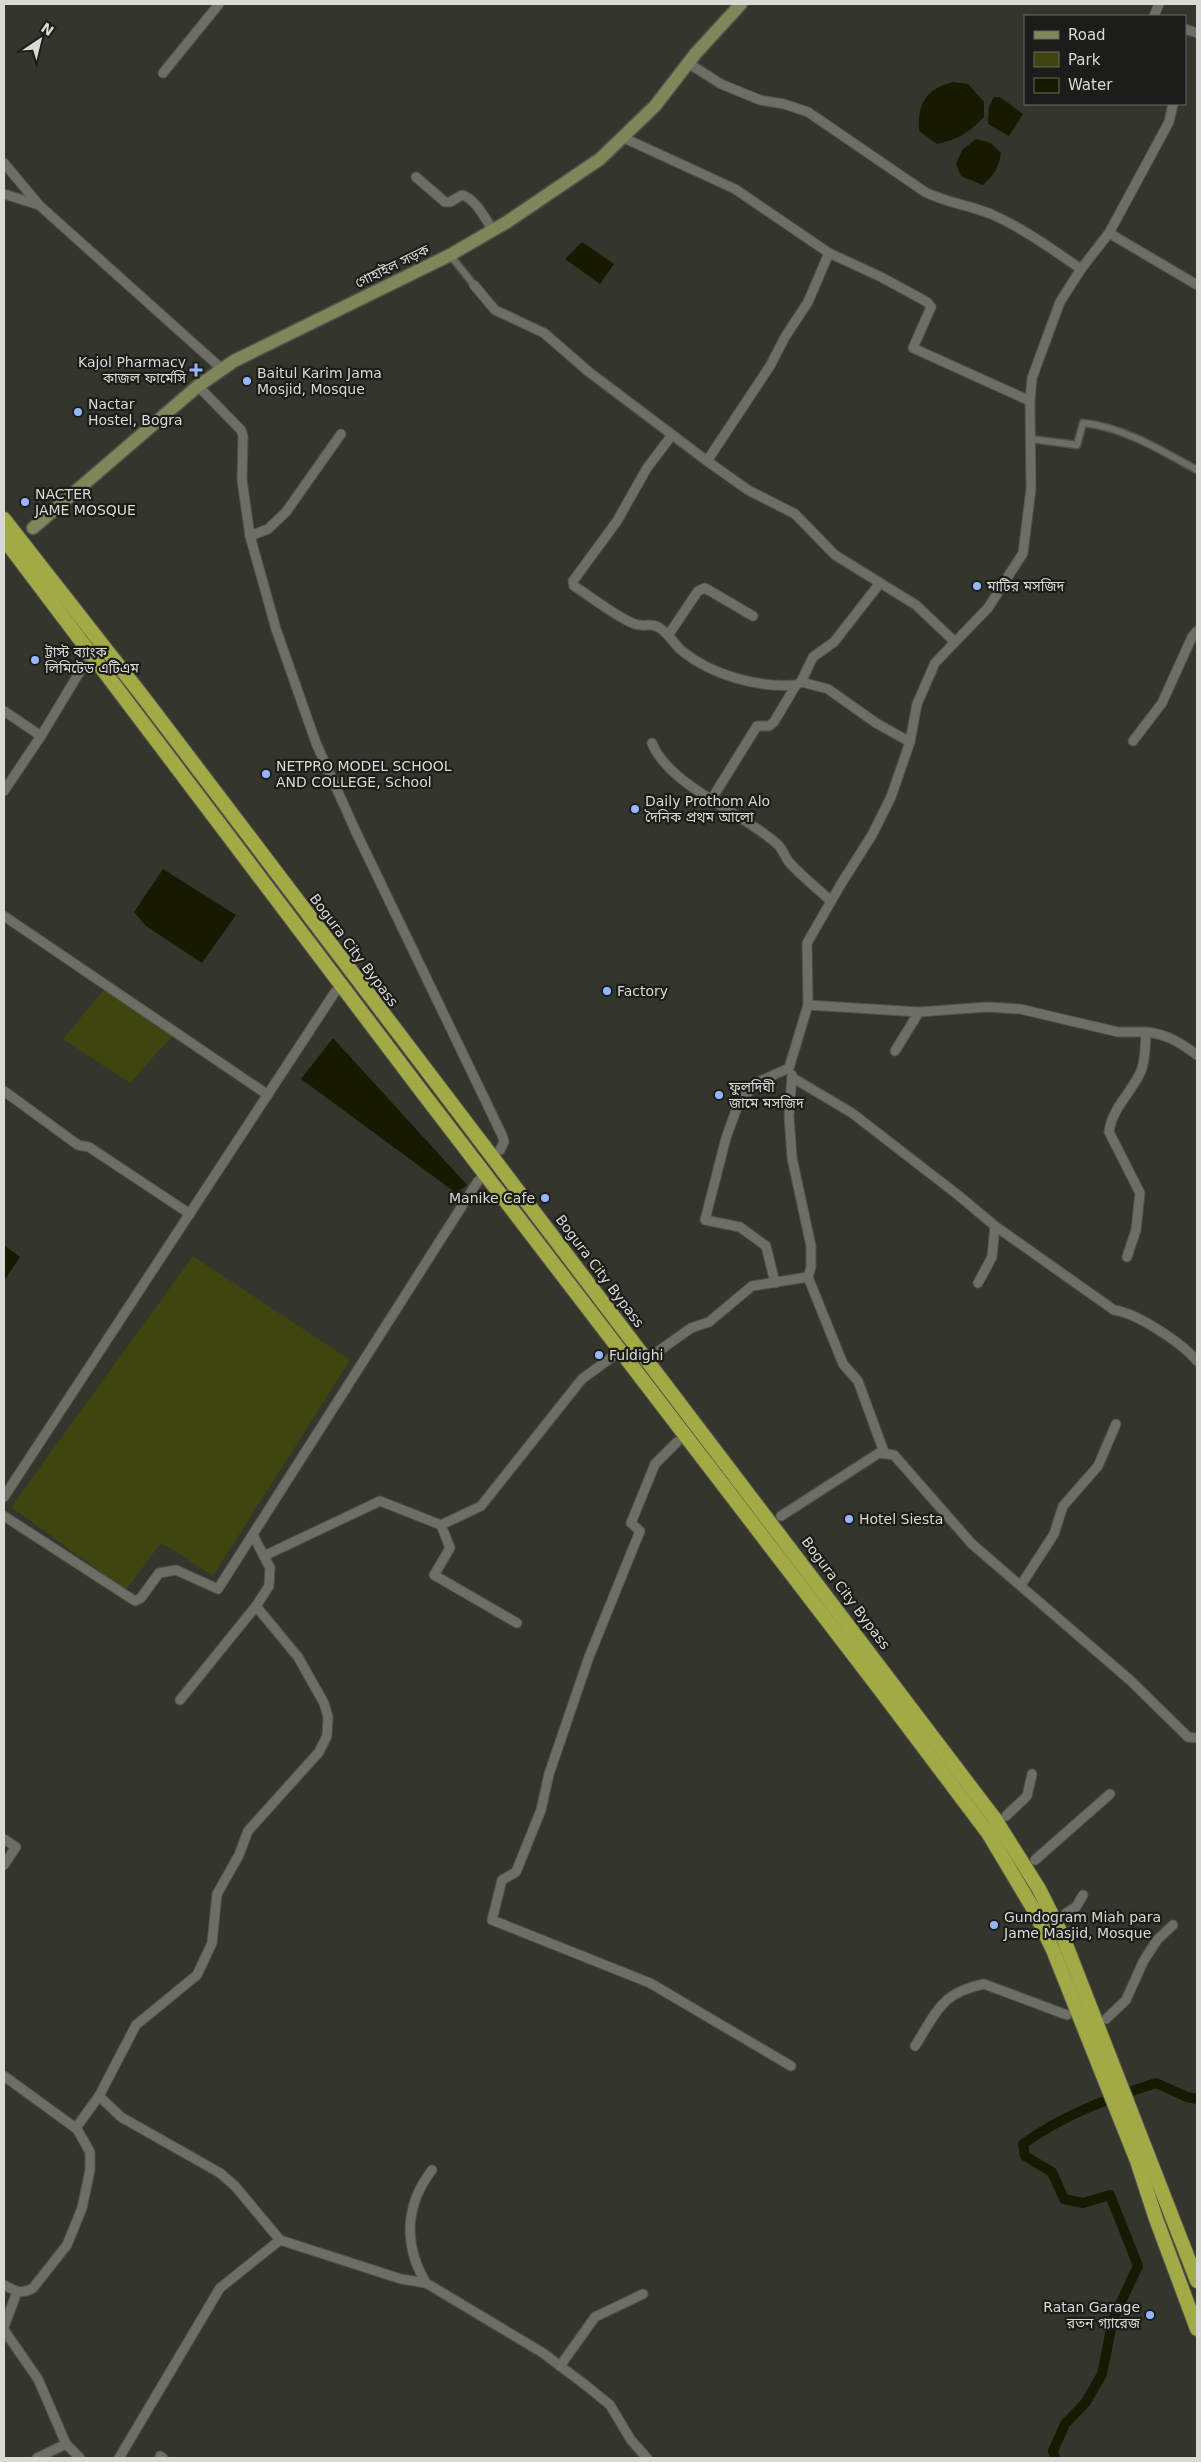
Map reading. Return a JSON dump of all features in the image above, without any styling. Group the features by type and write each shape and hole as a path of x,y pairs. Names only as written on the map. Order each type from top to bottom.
{"highway":[{"path":"4,519 32,565 256,874 988,1833 1034,1910 1050,1942 1137,2161 1156,2219 1197,2329"},
{"path":"4,539 32,565"},
{"name":"Bogura City Bypass","path":"32,565 144,698 966,1779 1039,1888 1063,1937 1121,2081 1197,2281"}],"main road":[{"name":"গোহাইল সড়ক","path":"33,528 198,386 222,370 275,340 450,255 493,230 585,170 624,138 655,106 688,63 741,4"}],"street":[{"path":"163,73 220,4"},
{"path":"688,63 721,84 760,100 784,104 808,112 925,192 945,202 991,214 1029,235 1081,269"},
{"path":"884,1452 858,1381 843,1364 808,1277 811,1267 811,1246 792,1158 789,1116 793,1078 789,1068 808,1005 808,943 831,901 872,835 891,797 910,742 917,704 935,663 988,608 1023,553 1030,489 1030,401 1032,378 1060,302 1081,269 1109,233 1169,122 1173,105"},
{"path":"624,138 735,189 829,253 881,277 927,302 931,307 913,348 1030,401"},
{"path":"4,163 39,205 222,370"},
{"path":"416,177 445,202 450,202 462,195 466,196 473,201 493,230"},
{"path":"4,194 39,205"},
{"path":"1109,233 1197,285"},
{"path":"707,461 770,366 785,337 808,302 829,253"},
{"path":"450,255 496,310 544,334 589,372 707,461 748,490 795,514 835,555 916,605 955,642"},
{"path":"198,386 241,430 243,436 242,480 250,536 276,629 316,743 356,832 502,1135 504,1142 500,1150"},
{"path":"1031,439 1077,446 1083,423 1090,424 1129,434 1197,470"},
{"path":"250,536 268,529 286,512 341,434"},
{"path":"672,435 647,468 617,521 573,581 574,586 634,624 656,626 669,634 680,649 698,663 744,680 780,686 799,684 828,689 876,723 910,742"},
{"path":"711,800 757,726 769,726 774,722 799,684 813,657 834,642 880,583"},
{"path":"669,634 698,590 705,588 753,616"},
{"path":"1133,741 1162,703 1192,637 1197,631"},
{"path":"4,792 7,780 41,736 85,663"},
{"path":"4,711 41,736"},
{"path":"652,743 656,752 666,762 711,800 778,844 788,861 831,901"},
{"path":"4,916 268,1095"},
{"path":"4,1497 335,992"},
{"path":"808,1005 919,1012 987,1007 1020,1009 1118,1032 1158,1033 1177,1041 1197,1055"},
{"path":"895,1051 919,1012"},
{"path":"1127,1257 1136,1230 1140,1194 1109,1132 1110,1120 1144,1064 1146,1032"},
{"path":"775,1283 766,1246 740,1228 704,1220 726,1138 739,1102 758,1082 789,1068"},
{"path":"793,1078 852,1113 995,1226 1114,1310 1130,1314 1175,1342 1197,1361"},
{"path":"4,1091 78,1145 88,1147 190,1214"},
{"path":"4,1516 134,1601 140,1598 159,1573 176,1570 218,1590 478,1181"},
{"path":"978,1283 992,1257 995,1226"},
{"path":"656,1353 691,1328 709,1322 752,1286 808,1277"},
{"path":"441,1526 481,1506 582,1379 612,1358"},
{"path":"1020,1584 1054,1534 1063,1506 1098,1466 1116,1424"},
{"path":"678,1442 655,1464 631,1523 640,1531 589,1657 549,1774 541,1810 516,1872 502,1880 492,1920 650,1983 791,2066"},
{"path":"781,1516 879,1453 884,1452 894,1455 972,1544 1132,1681 1188,1736 1197,1738"},
{"path":"264,1556 380,1500 441,1526 450,1548 434,1574 517,1623"},
{"path":"180,1700 236,1627 256,1606 269,1586 270,1568 253,1535"},
{"path":"77,2129 78,2124 99,2096 136,2025 197,1975 212,1943 217,1894 239,1855 248,1831 319,1752 327,1736 328,1717 324,1703 298,1657 256,1606"},
{"path":"1006,1816 1027,1796 1032,1774"},
{"path":"1035,1860 1110,1794"},
{"path":"4,1839 16,1847 4,1865"},
{"path":"1066,1913 1076,1906 1083,1895"},
{"path":"1106,2018 1126,2000 1143,1962 1157,1940 1173,1924"},
{"path":"916,2046 945,2000 970,1987 984,1984 1067,2015"},
{"path":"4,2076 77,2129 90,2152 90,2170 82,2208 67,2245 33,2288 27,2292 17,2292 4,2285"},
{"path":"99,2096 121,2117 220,2173 235,2186 280,2240 401,2280 426,2284 543,2353 610,2405 631,2440 647,2458"},
{"path":"426,2284 415,2266 409,2218 420,2186 432,2170"},
{"path":"119,2458 220,2288 280,2240"},
{"path":"17,2292 4,2328 38,2379 66,2444 80,2458"},
{"path":"560,2366 595,2317 643,2294"},
{"path":"37,2458 66,2444"}],"green space":[{"path":"105,988 172,1036 130,1083 63,1039"},
{"path":"193,1256 350,1360 213,1576 169,1547 160,1544 126,1590 11,1507"}],"water":[{"path":"953,82 968,84 984,102 984,117 963,135 937,144 919,131 922,105 930,93"},
{"path":"994,97 1000,97 1023,114 1009,136 988,124 989,106"},
{"path":"976,139 991,143 1001,153 995,171 983,185 961,176 956,164 962,150"},
{"path":"582,242 614,264 600,284 565,259"},
{"path":"163,869 236,915 202,963 146,926 134,912"},
{"path":"333,1038 467,1185 456,1193 301,1079"},
{"path":"4,1245 20,1257 4,1281"}],"waterway":[{"path":"1055,2458 1053,2451 1065,2424 1086,2402 1102,2374 1113,2319 1138,2266 1110,2195 1083,2203 1064,2199 1052,2172 1025,2156 1023,2144 1054,2124 1087,2108 1156,2083 1187,2097 1197,2099"}],"place":[{"name":"Kajol Pharmacy কাজল ফার্মেসি","path":"196,370"},
{"name":"Baitul Karim Jama Mosjid, Mosque","path":"247,381"},
{"name":"Nactar Hostel, Bogra","path":"78,412"},
{"name":"NACTER JAME MOSQUE","path":"25,502"},
{"name":"মাটির মসজিদ","path":"977,586"},
{"name":"ট্রাস্ট ব্যাংক লিমিটেড এটিএম","path":"35,660"},
{"name":"NETPRO MODEL SCHOOL AND COLLEGE, School","path":"266,774"},
{"name":"Daily Prothom Alo দৈনিক প্রথম আলো","path":"635,809"},
{"name":"Factory","path":"607,991"},
{"name":"ফুলদিঘী জামে মসজিদ","path":"719,1095"},
{"name":"Manike Cafe","path":"545,1198"},
{"name":"Fuldighi","path":"599,1355"},
{"name":"Hotel Siesta","path":"849,1519"},
{"name":"Gundogram Miah para Jame Masjid, Mosque","path":"994,1925"},
{"name":"Ratan Garage রতন গ্যারেজ","path":"1150,2315"}]}
